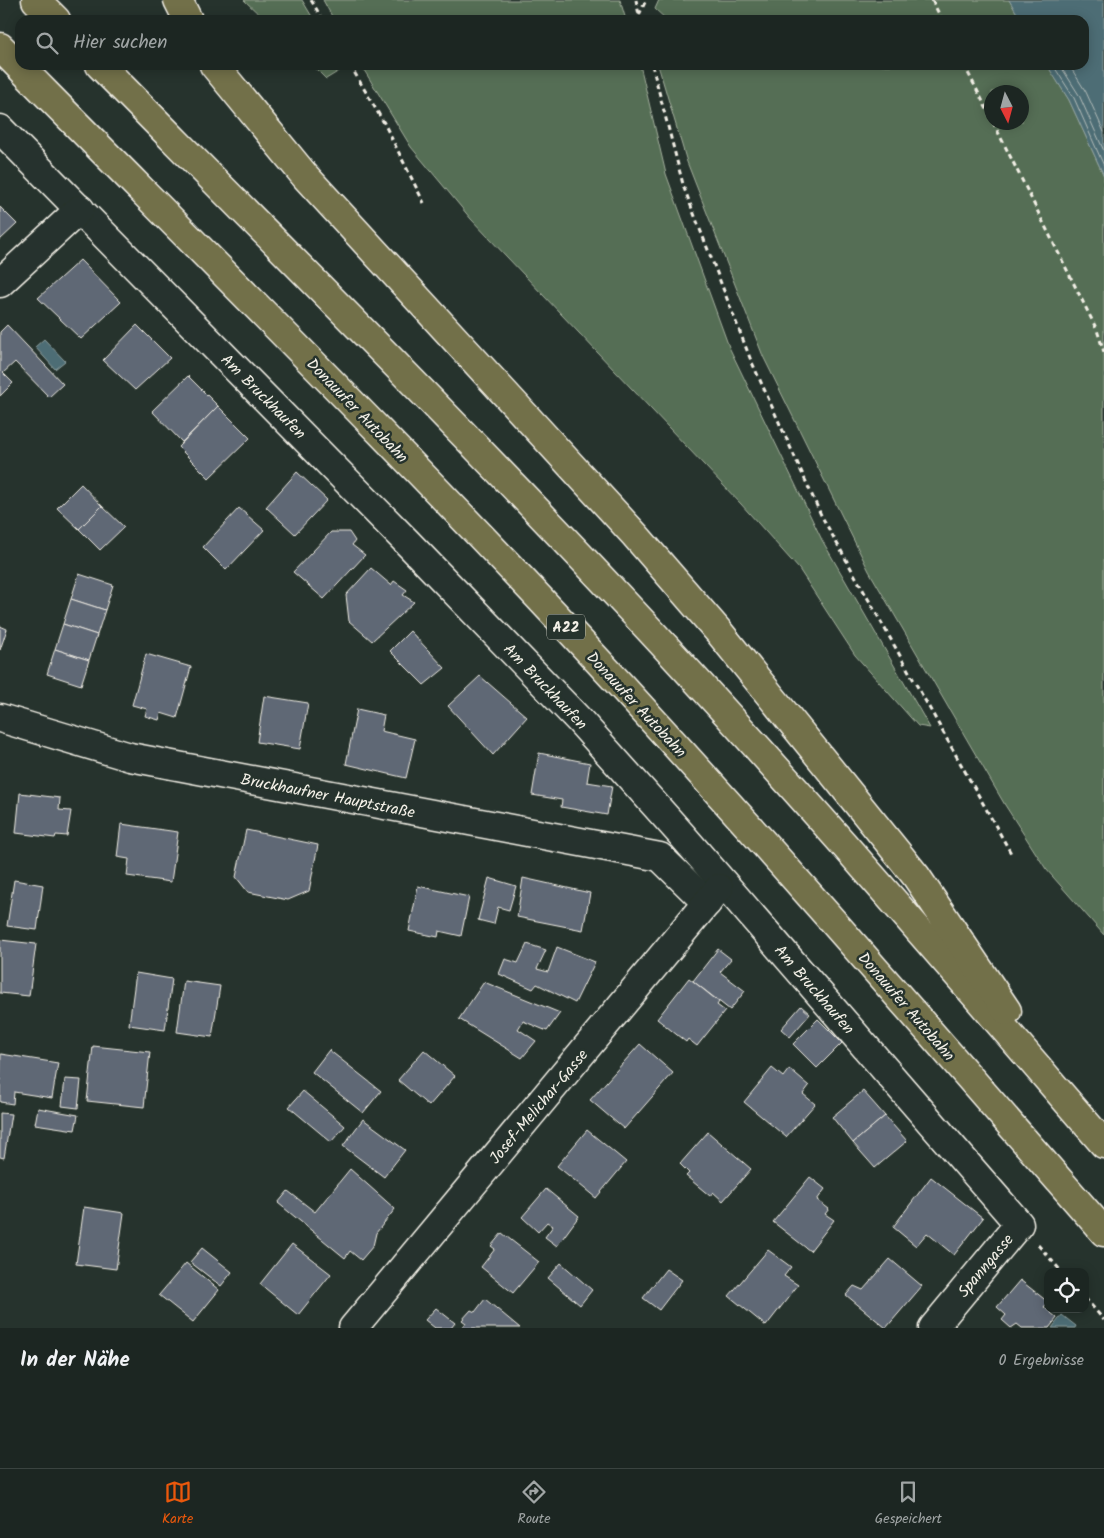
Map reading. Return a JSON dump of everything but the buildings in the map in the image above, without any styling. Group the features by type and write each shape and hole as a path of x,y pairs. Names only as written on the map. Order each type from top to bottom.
{"highway":[{"path":"36,0 51,15"},
{"path":"178,0 186,15"},
{"name":"Donauufer Autobahn","path":"0,47 15,62"},
{"name":"Donauufer Autobahn","path":"23,70 363,415 605,668 770,849 1104,1232"},
{"path":"105,70 422,391 618,596 787,782 1104,1144"},
{"path":"218,70 305,176 635,535 719,632 916,876 1076,1111"}],"street":[{"name":"Am Bruckhaufen","path":"0,129 80,208 579,720 681,834 715,893 1019,1224"},
{"path":"0,283 80,208"},
{"name":"Bruckhaufner Hauptstraße","path":"0,718 130,757 660,857"},
{"path":"681,834 660,857 715,893"},
{"name":"Josef-Melichar-Gasse","path":"353,1328 715,893"},
{"name":"Spanngasse","path":"933,1328 1019,1224"}],"path":[{"path":"312,0 320,15"},
{"path":"636,0 638,15"},
{"path":"640,15 646,0"},
{"path":"932,0 940,15"},
{"path":"353,70 384,123 424,202"},
{"path":"653,70 684,188 750,358 817,506 1012,855"},
{"path":"966,70 984,105"},
{"path":"997,130 1097,330 1104,352"},
{"path":"1019,1224 1058,1268"},
{"path":"1089,1303 1104,1320"}],"green space":[{"path":"244,0 302,0 311,15 260,15"},
{"path":"323,0 620,0 624,15 331,15"},
{"path":"659,0 1009,0 1018,15 662,15 655,9"},
{"path":"317,70 341,70 326,79"},
{"path":"364,70 641,70 666,174 729,347 822,540 930,728 918,726 855,655 799,569 741,504 471,219 411,147"},
{"path":"659,70 1050,70 1069,100 1104,176 1104,935 1046,869 1005,805 869,571 763,356 687,162"}],"water":[{"path":"1009,0 1104,0 1104,176 1069,100 1050,70 1089,70 1089,15 1018,15"},
{"path":"44,339 65,361 55,369 35,347"},
{"path":"1062,1315 1076,1326 1075,1328 1052,1328"}]}
